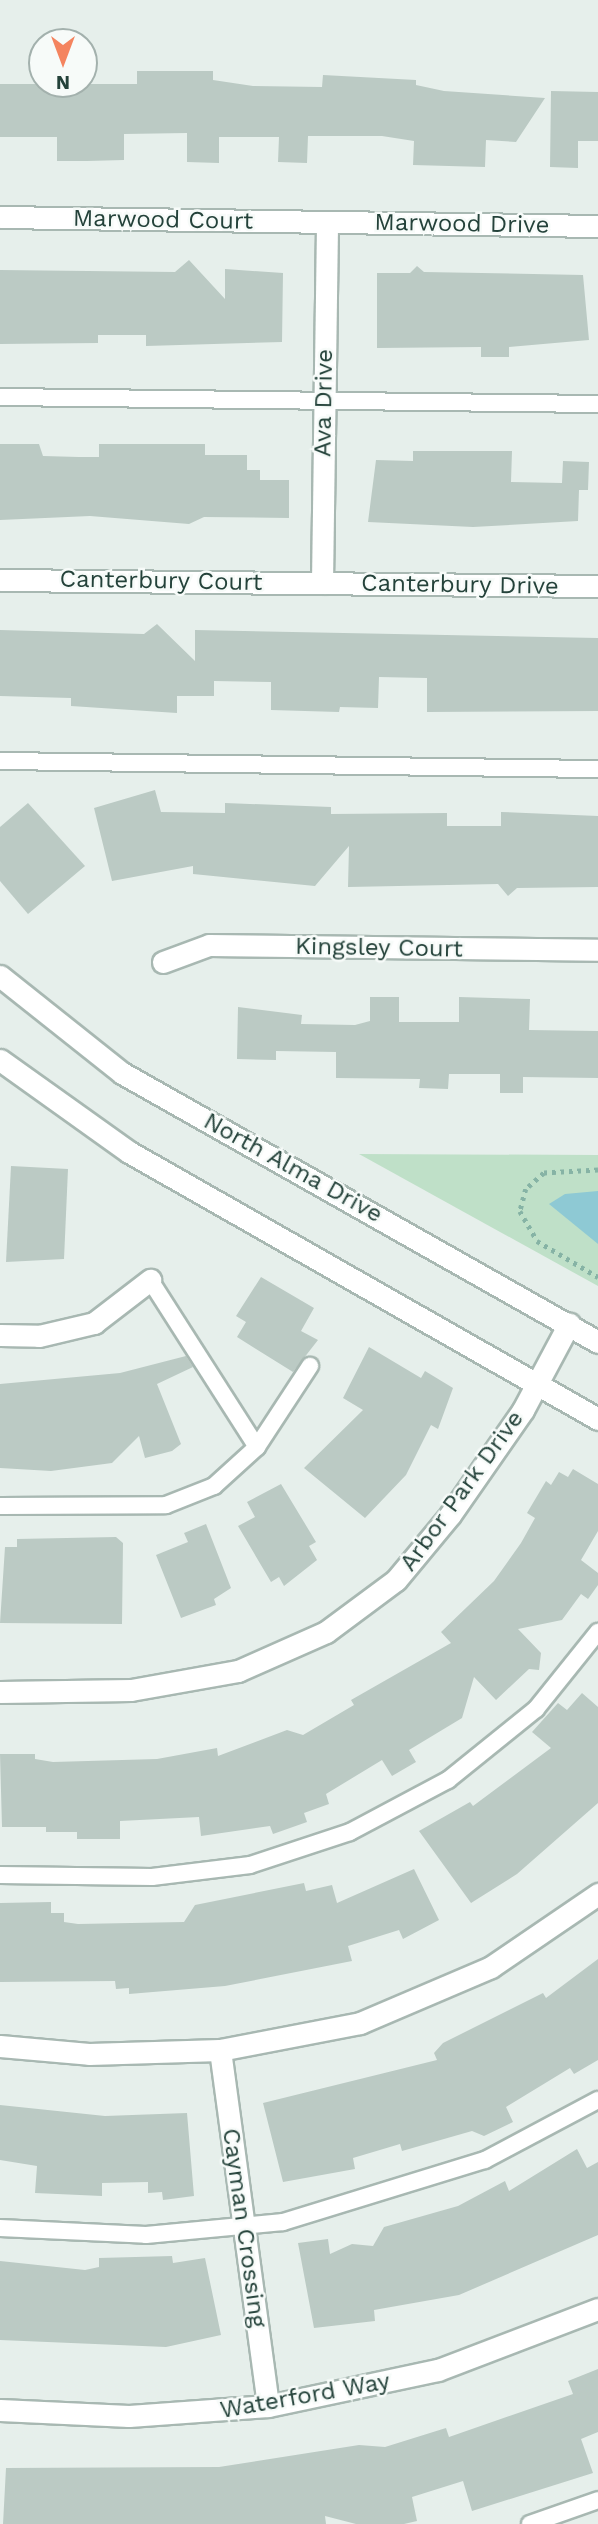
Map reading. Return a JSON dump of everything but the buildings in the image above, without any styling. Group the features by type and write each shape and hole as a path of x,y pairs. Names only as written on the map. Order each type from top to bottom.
{"street":[{"name":"Marwood Court","path":"0,217 327,222"},
{"name":"Marwood Drive","path":"327,222 598,226"},
{"name":"Ava Drive","path":"322,583 327,222"},
{"name":"Canterbury Court","path":"0,580 322,583"},
{"name":"Canterbury Drive","path":"322,583 598,586"},
{"name":"Kingsley Court","path":"163,961 209,945 598,950"},
{"name":"North Alma Drive","path":"0,976 122,1073 598,1342"},
{"path":"0,1060 128,1152 598,1419"},
{"path":"0,1335 39,1335 94,1323 150,1280"},
{"name":"Arbor Park Drive","path":"0,1692 131,1690 238,1671 326,1632 404,1571 450,1515 537,1384 569,1324"},
{"path":"0,2046 89,2054 220,2050 348,2026 427,1999 491,1967 598,1894"},
{"name":"Cayman Crossing","path":"220,2050 268,2406"},
{"name":"Waterford Way","path":"0,2410 128,2416 268,2406 438,2370 598,2309"}],"lane":[{"path":"0,397 598,404"},
{"path":"0,761 598,769"},
{"path":"150,1280 257,1447"},
{"path":"0,1506 166,1505 214,1486 257,1447 310,1366"},
{"path":"0,1875 152,1877 250,1865 351,1832 448,1780 536,1709 598,1632"},
{"path":"0,2228 146,2235 243,2226 352,2203 485,2161 598,2099"},
{"path":"530,2524 598,2500"}],"path":[{"path":"598,1170 544,1173 526,1189 520,1211 537,1241 598,1278"}],"green space":[{"path":"359,1154 598,1155 598,1286"}],"water":[{"path":"598,1191 598,1244 549,1204 565,1194"}]}
